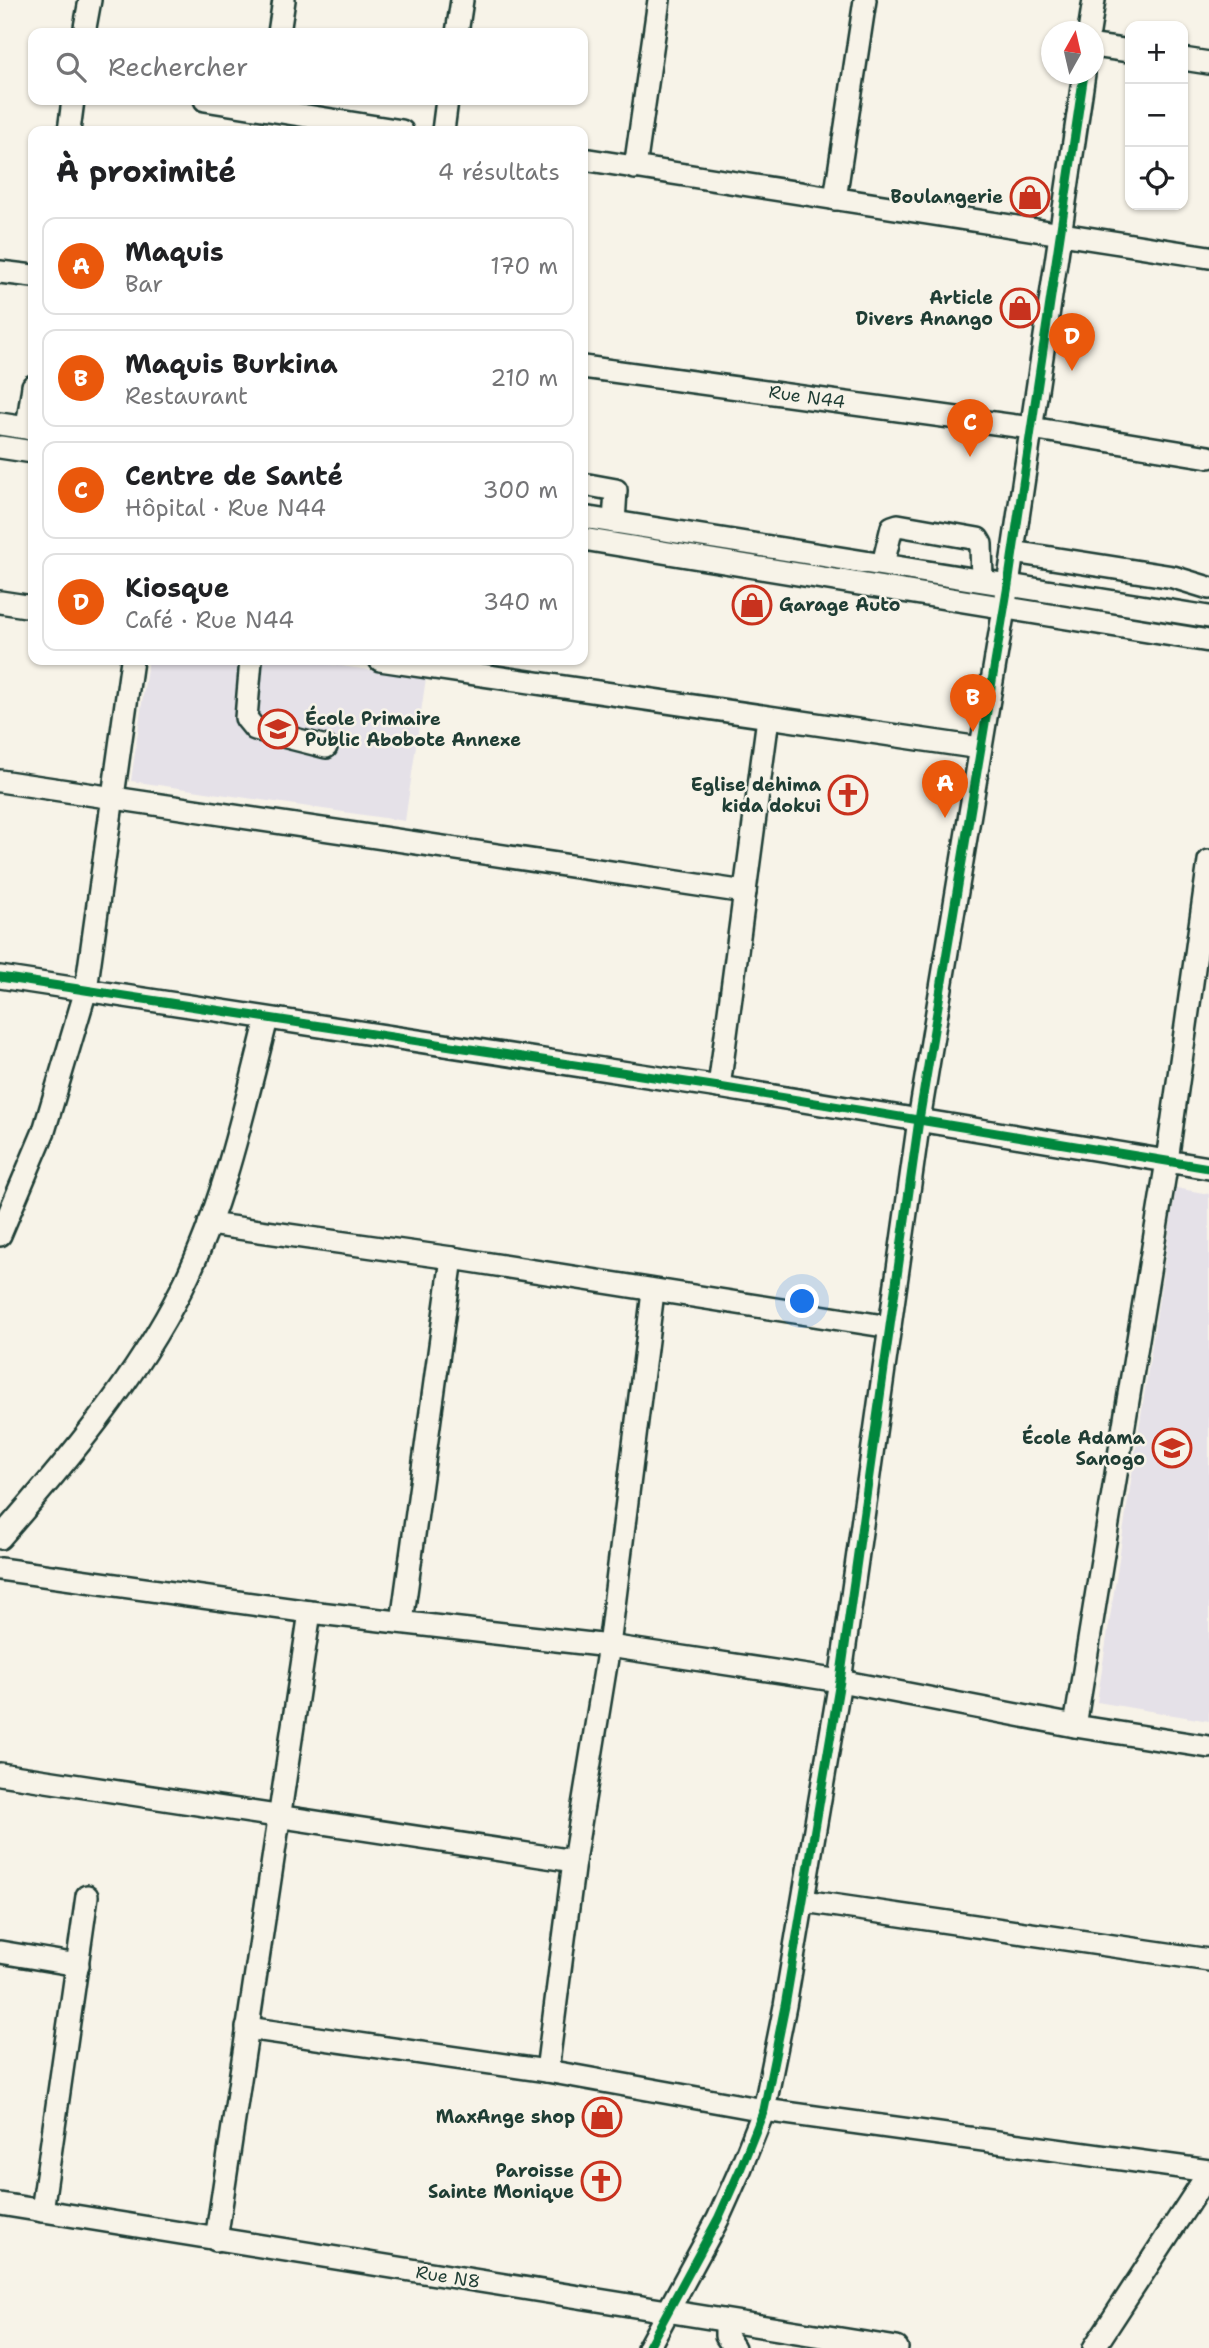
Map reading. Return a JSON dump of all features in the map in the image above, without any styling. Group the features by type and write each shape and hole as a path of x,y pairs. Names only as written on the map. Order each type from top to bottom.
{"street":[{"path":"85,28 90,0"},
{"path":"280,28 284,0"},
{"path":"458,28 462,0"},
{"path":"635,168 659,0"},
{"path":"835,199 865,0"},
{"path":"1091,21 1094,0"},
{"path":"1104,47 1125,50"},
{"path":"1188,60 1209,63"},
{"path":"648,2348 718,2219 764,2110 804,1901 840,1681 919,1120 1013,552 1083,84"},
{"path":"70,126 72,105"},
{"path":"444,126 446,105"},
{"path":"269,106 375,126"},
{"path":"588,160 1209,257"},
{"path":"0,272 28,275"},
{"name":"Rue N44","path":"588,368 1031,428 1209,457"},
{"path":"0,424 28,428"},
{"path":"0,447 28,451"},
{"path":"588,485 616,490 614,522"},
{"path":"588,518 982,580 1006,595 1209,641"},
{"path":"883,564 892,527 898,524 978,539 981,544 982,580"},
{"path":"588,540 1006,595 1209,617"},
{"path":"1013,552 1172,577 1209,587"},
{"path":"0,602 28,606"},
{"path":"0,1234 44,1131 86,990 131,665"},
{"path":"251,665 246,718 256,729 326,747"},
{"path":"448,665 768,718 980,748"},
{"path":"719,1087 768,718"},
{"path":"0,781 746,892"},
{"path":"1075,1726 1167,1161 1209,861"},
{"path":"0,977 719,1087 1209,1168"},
{"path":"0,1538 66,1463 129,1379 182,1288 209,1224 238,1134 267,1019"},
{"path":"209,1224 452,1258 653,1292 890,1327"},
{"path":"402,1622 452,1258"},
{"path":"547,2071 574,1861 610,1646 653,1292"},
{"path":"0,1569 310,1612 610,1646 840,1681 1075,1726 1209,1746"},
{"path":"216,2241 282,1815 310,1612"},
{"path":"0,1774 574,1861"},
{"path":"42,2211 88,1896"},
{"path":"804,1901 1209,1959"},
{"path":"0,1952 78,1965"},
{"path":"247,2028 547,2071 764,2110 1209,2172 1094,2348"},
{"name":"Rue N8","path":"0,2204 726,2322 823,2343 897,2348"},
{"path":"726,2322 726,2336 734,2348"}],"shaded area":[{"name":"École Primaire Public Abobote Annexe","path":"147,665 334,665 426,678 405,821 131,781"},
{"name":"École Adama Sanogo","path":"1176,1188 1209,1194 1209,1721 1097,1702"}],"cycle path":[{"path":"648,2348 718,2219 740,2170 764,2110 785,2006 840,1681 919,1120 1008,585 1083,84"},
{"path":"0,977 719,1087 1209,1168"}],"place":[{"name":"Boulangerie","path":"1030,197"},
{"name":"Article Divers Anango","path":"1020,308"},
{"name":"Kiosque","path":"1072,371"},
{"name":"Centre de Santé","path":"970,457"},
{"name":"Garage Auto","path":"752,605"},
{"name":"École Primaire Public Abobote Annexe","path":"278,729"},
{"name":"Maquis Burkina","path":"973,732"},
{"name":"Eglise dehima kida dokui","path":"848,795"},
{"name":"Maquis","path":"945,818"},
{"name":"École Adama Sanogo","path":"1172,1448"},
{"name":"MaxAnge shop","path":"602,2117"},
{"name":"Paroisse Sainte Monique","path":"601,2181"}]}
